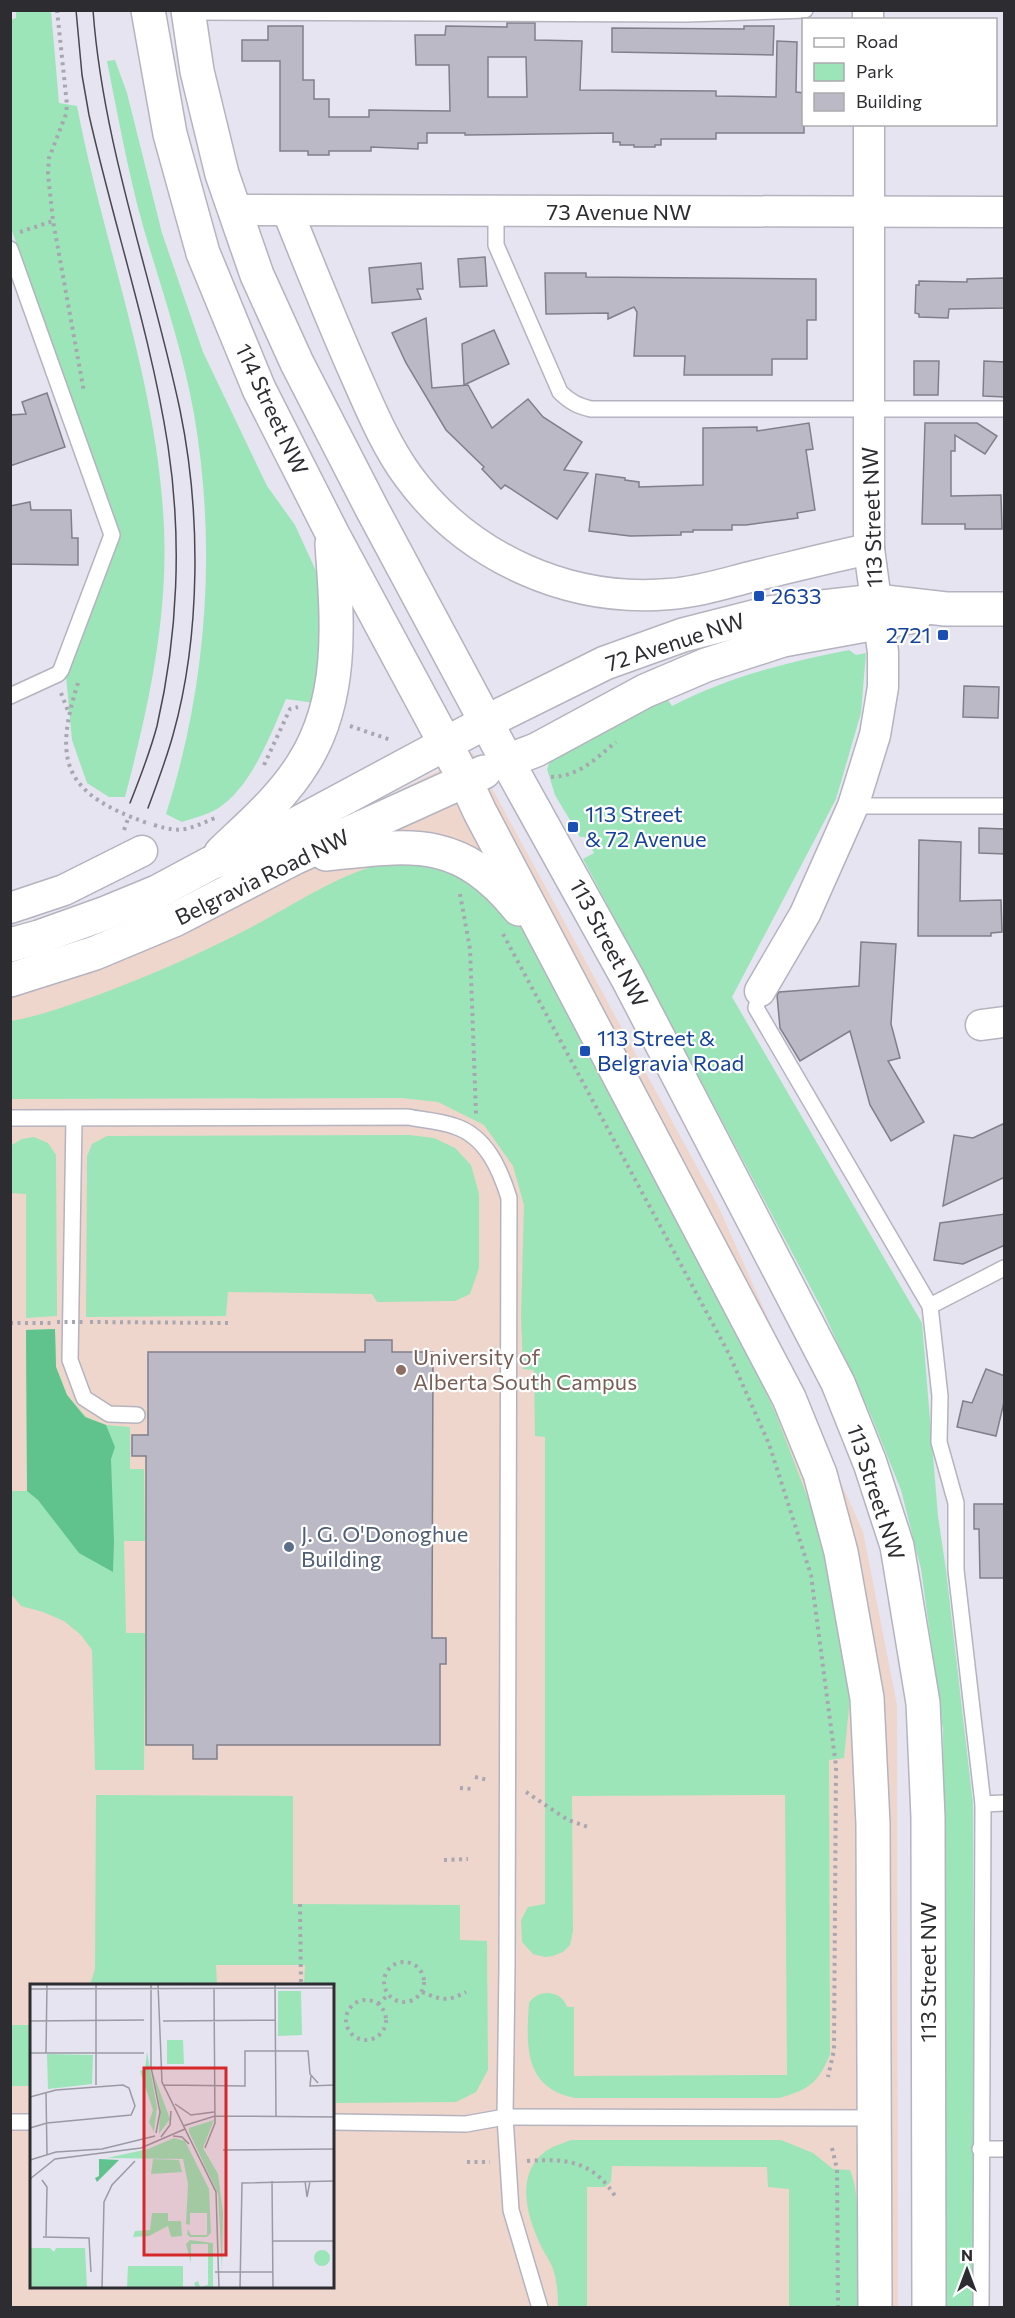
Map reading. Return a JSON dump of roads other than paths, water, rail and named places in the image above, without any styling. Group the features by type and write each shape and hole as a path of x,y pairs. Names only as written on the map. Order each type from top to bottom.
{"main road":[{"name":"114 Street NW","path":"148,10 170,134 204,253 259,389 332,533 466,782"},
{"name":"114 Street NW","path":"188,11 197,71 212,136 234,210 257,275 297,363 371,507 507,760"},
{"path":"211,864 277,797 304,762 324,716 336,661 337,621 332,533"},
{"name":"72 Avenue NW","path":"488,721 605,663 683,635 769,613 1005,609"},
{"name":"72 Avenue NW","path":"507,760 543,747 645,691 706,665 878,612"},
{"path":"480,812 507,760 528,734 659,663 683,635"},
{"name":"Belgravia Road NW","path":"10,945 39,938 157,892 211,864 246,851 488,721"},
{"name":"Belgravia Road NW","path":"10,980 95,953 174,920 294,858 466,782 507,760"},
{"name":"113 Street NW","path":"507,760 628,979 838,1383 870,1463 897,1546 923,1703 928,1829 929,2307"},
{"path":"466,782 789,1398 820,1474 841,1552 867,1698 873,1824 875,2307"},
{"path":"294,858 407,847 444,852 473,864 502,887 553,951"}],"street":[{"name":"113 Street NW","path":"760,991 804,914 853,806 875,735 883,687 883,652 869,549 869,126"},
{"name":"73 Avenue NW","path":"234,210 288,212 1005,212"},
{"name":"72 Avenue NW","path":"288,212 333,325 392,452 408,477 428,500 453,524 487,550 529,572 551,580 590,590 640,595 700,590 869,549"},
{"path":"10,908 64,890 142,851"}],"lane":[{"path":"188,11 686,14 805,10"},
{"path":"496,212 496,245 561,392 568,400 579,406 591,409 1005,409"},
{"path":"10,249 112,535 61,670 58,674 10,696"},
{"path":"853,806 1005,806"},
{"path":"760,991 756,1008 930,1306 940,1396 939,1442 956,1503 956,1569 983,1804 981,2307"},
{"path":"10,1118 408,1117 455,1126 483,1145 501,1172 509,1198 505,2117 511,2210 540,2307"},
{"path":"74,1119 70,1360 84,1398 109,1414 137,1415"},
{"path":"930,1306 1005,1268"},
{"path":"983,1804 1005,1803"},
{"path":"334,2122 466,2124 505,2117 874,2118"},
{"path":"10,2122 30,2122"},
{"path":"980,2150 1005,2149"}],"tram line":[{"path":"76,10 82,75 89,115 161,404 175,516 176,586 170,657 157,726 130,803"},
{"path":"93,10 98,61 107,112 130,212 169,360 187,449 192,490 195,573 189,656 173,735 148,808"}],"place":[{"name":"2633","path":"759,596"},
{"name":"2721","path":"943,635"},
{"name":"113 Street & 72 Avenue","path":"573,827"},
{"name":"113 Street & Belgravia Road","path":"585,1051"},
{"name":"University of Alberta South Campus","path":"401,1370"},
{"name":"J. G. O'Donoghue Building","path":"289,1547"}]}
